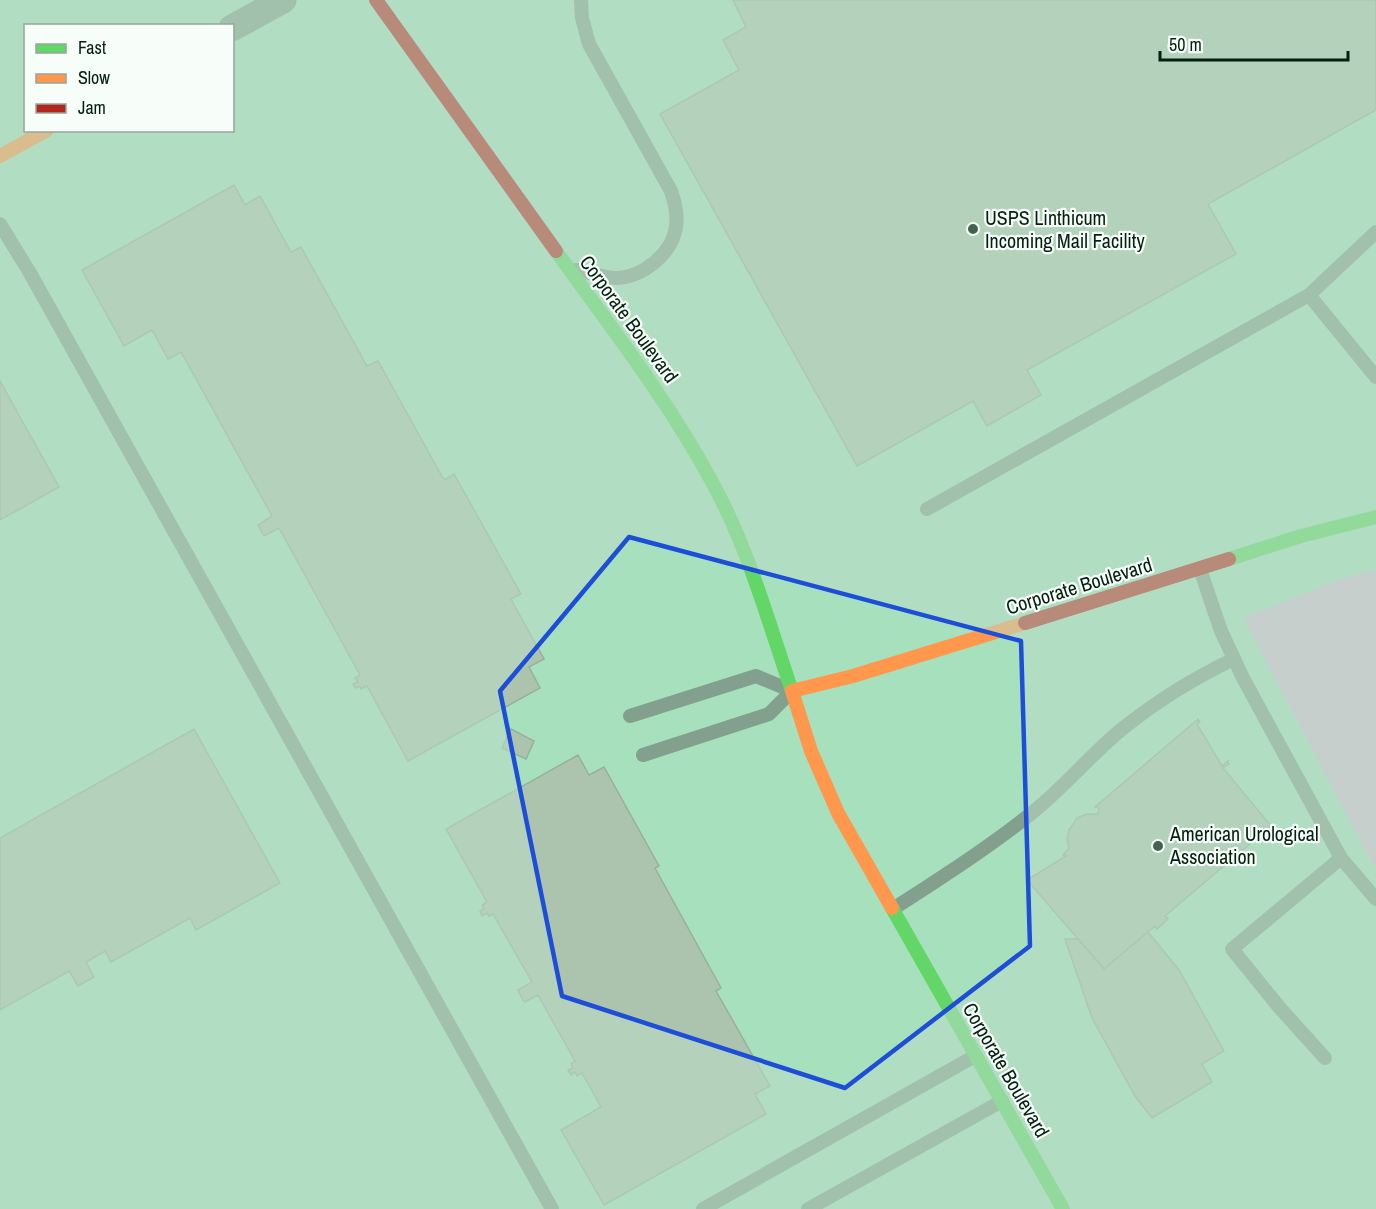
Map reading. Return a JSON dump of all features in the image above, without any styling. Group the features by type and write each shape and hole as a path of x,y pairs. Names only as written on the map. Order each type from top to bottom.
{"street":[{"path":"234,27 283,0"},
{"name":"Corporate Boulevard","path":"376,0 675,417 713,483 741,543 811,751 838,813 1063,1209"},
{"path":"0,156 43,132"},
{"name":"Corporate Boulevard","path":"792,691 853,676 1301,536 1376,517"}],"lane":[{"path":"569,268 616,278 636,273 654,263 666,251 676,230 677,211 671,191 589,44 582,18 581,0"},
{"path":"0,224 47,304 552,1209"},
{"path":"927,508 1309,295 1376,232"},
{"path":"1309,295 1376,376"},
{"path":"1200,569 1221,631 1234,659 1341,858 1376,899"},
{"path":"892,909 984,850 1030,814 1121,730 1174,691 1198,676 1234,659"},
{"path":"630,716 756,676 792,691 769,714 643,755"},
{"path":"1325,1058 1232,950 1341,858"},
{"path":"703,1209 976,1055"},
{"path":"808,1209 1002,1101"}],"highlighted area":[{"path":"629,537 1021,641 1030,946 845,1088 562,996 500,691"}],"shaded area":[{"path":"0,0 1376,0 1376,1209 0,1209"},
{"path":"1376,569 1376,866 1371,861 1243,618 1335,581"}],"building":[{"name":"USPS Linthicum Incoming Mail Facility","path":"733,0 1376,0 1376,110 1208,204 1236,254 1027,370 1041,395 987,426 973,401 857,466 660,114 739,70 723,40 746,27"},
{"path":"234,185 245,205 260,196 291,252 301,247 367,366 378,361 444,480 454,474 521,594 511,599 544,659 529,667 540,688 408,761 367,686 361,689 360,686 356,688 353,684 358,682 355,678 360,675 279,528 264,536 258,525 272,516 181,352 168,359 152,330 124,346 82,270"},
{"path":"0,381 59,487 0,520"},
{"name":"American Urological Association","path":"1198,719 1200,722 1197,724 1222,766 1228,761 1229,764 1223,768 1271,826 1165,916 1168,919 1157,929 1155,926 1104,969 1027,880 1066,856 1063,855 1069,848 1067,839 1069,830 1077,818 1086,814 1098,814 1099,808 1095,807"},
{"path":"194,729 280,883 196,930 190,918 111,962 105,951 86,962 94,977 78,986 69,971 0,1010 0,838"},
{"path":"511,729 534,741 526,759 502,748"},
{"path":"578,755 589,775 604,767 659,866 655,868 721,988 716,991 770,1086 755,1094 766,1114 604,1205 561,1130 601,1107 582,1073 577,1076 575,1072 571,1075 568,1070 573,1068 571,1064 575,1061 538,995 525,1002 523,1000 518,990 532,982 493,914 489,916 487,913 482,916 480,911 484,909 482,905 487,902 446,829"},
{"path":"1148,932 1179,970 1224,1051 1202,1064 1212,1082 1152,1118 1135,1096 1092,1018 1065,939 1078,939 1104,969"}],"traffic: fast":[{"path":"556,251 658,393 712,482 747,558 792,691"},
{"path":"1229,559 1301,536 1376,517"},
{"path":"892,908 1063,1209"}],"traffic: slow":[{"path":"0,156 43,132"},
{"path":"892,908 838,813 811,751 792,691 853,676 1025,623"}],"traffic: jam":[{"path":"376,0 556,251"},
{"path":"1025,623 1229,559"}],"place":[{"name":"USPS Linthicum Incoming Mail Facility","path":"973,229"},
{"name":"American Urological Association","path":"1158,846"}]}
